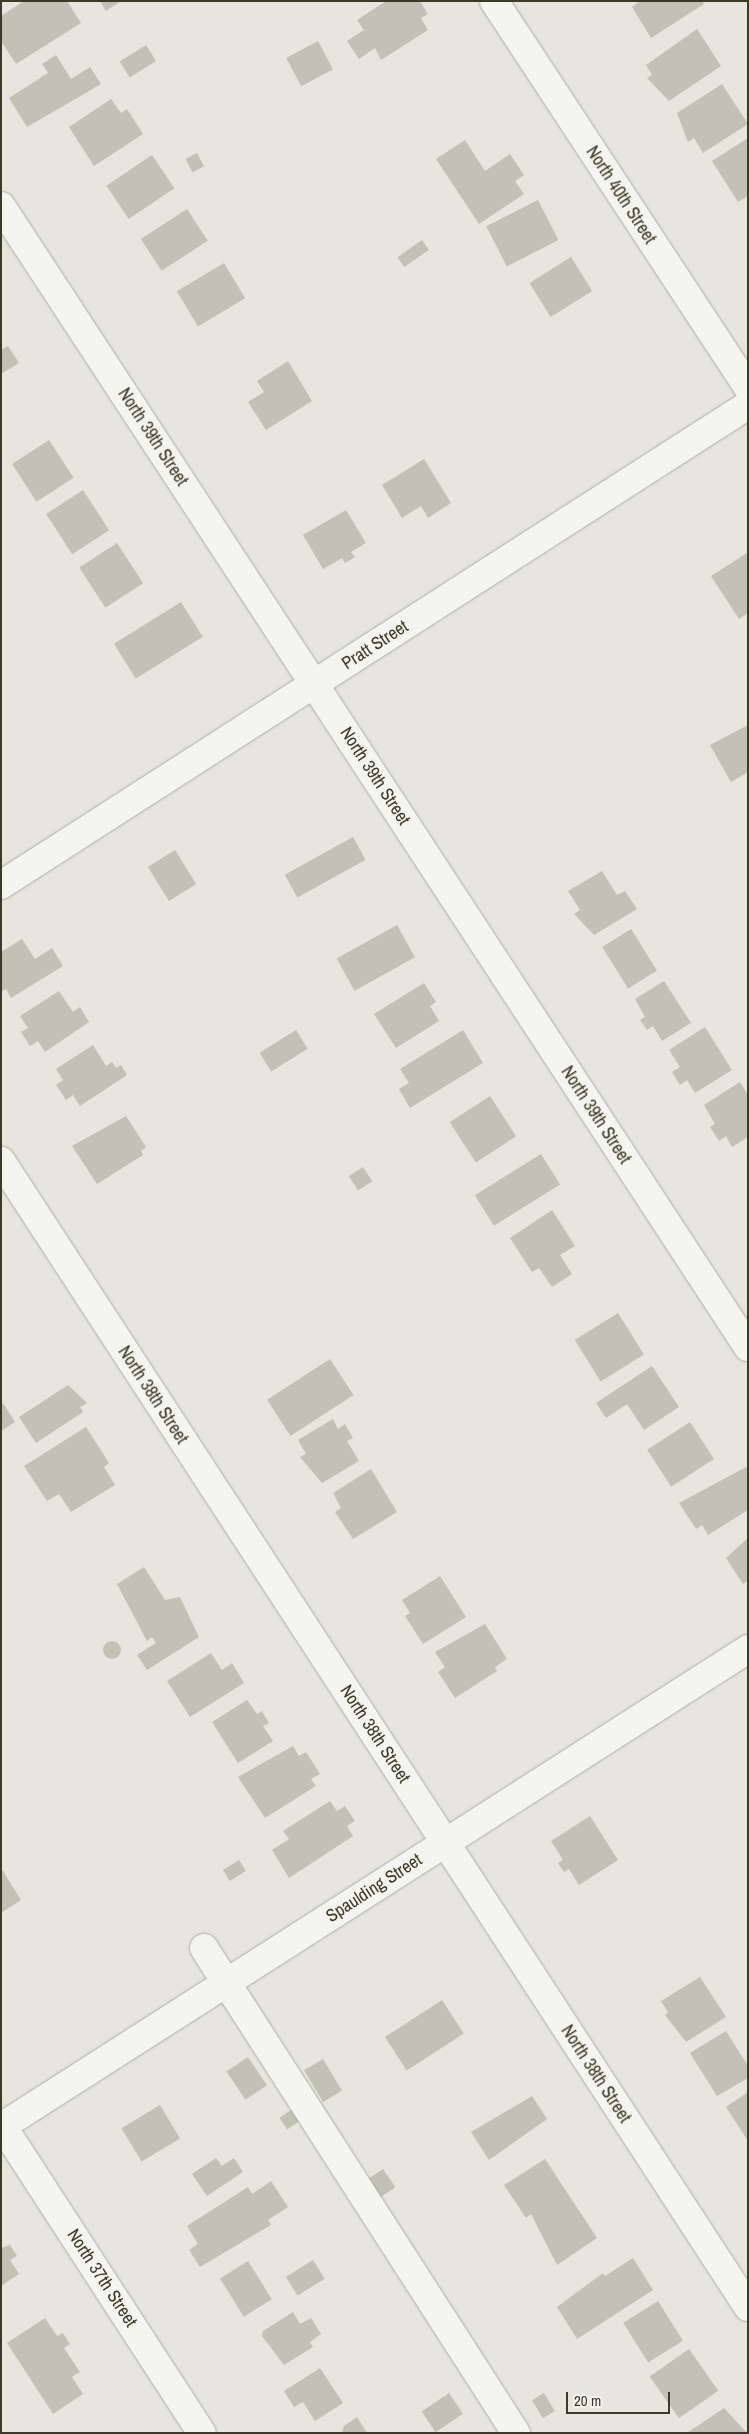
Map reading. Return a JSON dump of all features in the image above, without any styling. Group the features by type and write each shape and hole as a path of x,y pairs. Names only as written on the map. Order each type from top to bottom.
{"street":[{"name":"North 40th Street","path":"494,1 748,388"},
{"name":"North 39th Street","path":"1,206 748,1347"},
{"name":"Pratt Street","path":"1,885 748,405"},
{"name":"North 38th Street","path":"1,1161 748,2307"},
{"name":"Spaulding Street","path":"2,2126 748,1648"},
{"path":"204,1948 516,2433"},
{"name":"North 37th Street","path":"2,2126 202,2433"}],"building":[{"path":"24,1 67,1 81,23 16,64 1,41 1,16"},
{"path":"100,1 121,1 106,11"},
{"path":"386,1 420,1 428,14 421,18 428,30 381,60 375,48 359,59 347,41 364,30 357,20"},
{"path":"640,1 702,1 704,4 651,38 632,7"},
{"path":"697,29 721,66 669,101 647,78 652,75 646,65"},
{"path":"318,41 333,69 301,86 286,58"},
{"path":"146,45 156,61 130,78 120,61"},
{"path":"56,55 71,79 90,67 101,84 27,127 9,98 48,73 42,64"},
{"path":"722,84 748,124 703,153 694,138 688,142 677,113"},
{"path":"111,99 121,113 127,109 143,134 94,166 69,127"},
{"path":"748,138 748,196 738,202 712,161"},
{"path":"465,140 485,171 510,154 524,175 515,181 524,194 479,224 436,159"},
{"path":"197,153 204,166 193,172 186,159"},
{"path":"152,155 174,188 129,219 106,186"},
{"path":"538,200 558,240 507,266 486,226"},
{"path":"187,209 208,241 162,271 141,239"},
{"path":"422,240 429,250 404,267 397,257"},
{"path":"571,257 592,291 551,317 529,283"},
{"path":"224,263 245,298 198,326 177,291"},
{"path":"8,346 19,363 1,374 1,350"},
{"path":"288,361 312,401 266,430 248,402 264,392 257,381"},
{"path":"49,440 74,478 37,502 12,464"},
{"path":"424,459 451,503 428,518 421,506 402,518 382,485"},
{"path":"83,490 109,530 72,554 46,514"},
{"path":"346,510 366,543 351,552 355,557 345,563 342,558 323,569 303,535"},
{"path":"117,543 143,583 105,608 79,568"},
{"path":"747,553 748,613 739,619 711,576"},
{"path":"181,602 203,637 136,679 114,644"},
{"path":"748,725 748,772 731,782 710,745"},
{"path":"353,837 366,860 297,898 285,875"},
{"path":"175,850 196,884 169,901 148,867"},
{"path":"602,871 617,895 625,891 637,909 594,935 574,914 580,910 568,891"},
{"path":"397,925 415,957 355,991 337,958"},
{"path":"631,929 657,971 628,989 602,947"},
{"path":"22,939 35,959 52,948 63,966 11,998 6,989 1,992 1,952"},
{"path":"664,981 691,1023 662,1041 653,1026 647,1030 640,1020 645,1017 635,999"},
{"path":"424,983 436,1002 430,1006 439,1021 396,1048 374,1014"},
{"path":"59,991 73,1012 80,1007 89,1022 45,1052 38,1041 30,1046 21,1032 28,1028 20,1016"},
{"path":"705,1027 732,1070 695,1093 687,1080 680,1085 672,1072 680,1067 669,1050"},
{"path":"296,1030 308,1049 271,1071 260,1053"},
{"path":"463,1030 483,1063 410,1108 399,1089 409,1083 400,1069"},
{"path":"93,1045 106,1066 112,1062 116,1068 121,1065 127,1075 80,1106 73,1095 66,1100 56,1085 63,1080 56,1069"},
{"path":"740,1082 748,1095 748,1137 732,1147 726,1136 719,1141 710,1127 715,1124 704,1105"},
{"path":"490,1096 516,1136 476,1162 450,1122"},
{"path":"126,1116 146,1147 141,1151 143,1155 97,1184 72,1146"},
{"path":"541,1154 560,1185 494,1226 475,1195"},
{"path":"363,1167 372,1181 358,1191 349,1176"},
{"path":"552,1210 575,1246 560,1255 572,1274 552,1287 539,1268 532,1272 510,1238"},
{"path":"618,1313 644,1355 601,1382 575,1340"},
{"path":"330,1359 353,1395 291,1436 267,1400"},
{"path":"652,1366 679,1407 644,1430 627,1404 606,1418 596,1403"},
{"path":"68,1385 87,1403 80,1407 83,1412 36,1443 19,1417"},
{"path":"3,1403 15,1422 1,1431 1,1404"},
{"path":"333,1419 338,1429 345,1424 353,1438 347,1441 359,1461 322,1483 300,1457 306,1454 298,1440"},
{"path":"690,1422 714,1459 671,1487 647,1450"},
{"path":"86,1427 109,1463 104,1467 115,1485 71,1512 59,1494 47,1501 24,1466"},
{"path":"748,1466 748,1510 708,1535 702,1525 696,1529 679,1503"},
{"path":"371,1469 397,1512 353,1539 335,1512 341,1508 333,1493"},
{"path":"748,1538 748,1581 743,1584 726,1558"},
{"path":"144,1567 165,1600 180,1597 199,1637 147,1670 137,1655 156,1643 152,1637 147,1641 117,1584"},
{"path":"440,1576 466,1617 423,1644 405,1616 410,1613 402,1600"},
{"path":"485,1624 507,1659 495,1667 497,1671 455,1698 438,1672 445,1667 435,1652"},
{"path":"108,1641 116,1641 121,1646 119,1657 108,1659 103,1654 103,1646"},
{"path":"211,1653 222,1670 232,1663 244,1683 190,1717 167,1681"},
{"path":"247,1700 257,1714 262,1711 269,1723 263,1726 273,1741 238,1763 212,1722"},
{"path":"293,1746 299,1756 306,1752 320,1774 311,1779 316,1786 265,1818 238,1777"},
{"path":"330,1801 337,1811 345,1806 355,1821 347,1826 353,1836 289,1878 272,1850 289,1839 283,1831"},
{"path":"590,1816 618,1860 579,1885 569,1869 564,1872 558,1863 563,1860 551,1841"},
{"path":"239,1860 246,1871 230,1881 223,1870"},
{"path":"1,1868 21,1900 1,1913"},
{"path":"700,1977 726,2017 686,2042 665,2015 668,2012 661,2001"},
{"path":"442,2000 464,2034 407,2071 385,2037"},
{"path":"726,2031 748,2066 748,2078 717,2096 690,2053"},
{"path":"248,2057 267,2085 245,2100 226,2072"},
{"path":"323,2059 342,2091 323,2102 304,2070"},
{"path":"748,2092 748,2141 726,2107"},
{"path":"532,2096 547,2119 489,2160 471,2132"},
{"path":"160,2105 180,2138 142,2162 121,2128"},
{"path":"291,2110 299,2122 287,2129 279,2118"},
{"path":"216,2158 222,2166 234,2158 243,2172 207,2196 192,2174"},
{"path":"545,2159 597,2238 557,2265 531,2214 526,2218 504,2185"},
{"path":"383,2169 395,2187 379,2198 366,2180"},
{"path":"271,2181 288,2207 268,2220 271,2225 200,2267 189,2250 198,2244 187,2226 248,2187 252,2194"},
{"path":"10,2245 17,2256 10,2260 19,2274 1,2286 1,2248"},
{"path":"633,2258 653,2290 577,2339 557,2307 603,2273 605,2276"},
{"path":"313,2260 325,2279 298,2296 286,2277"},
{"path":"248,2261 272,2299 244,2317 220,2278"},
{"path":"658,2301 683,2341 648,2363 623,2323"},
{"path":"293,2312 300,2324 311,2318 321,2334 310,2342 313,2347 284,2365 262,2336 263,2331"},
{"path":"45,2318 57,2336 63,2333 70,2344 64,2348 80,2372 72,2377 83,2394 53,2414 7,2343"},
{"path":"689,2349 718,2391 679,2418 650,2377"},
{"path":"320,2368 343,2403 315,2421 303,2402 294,2407 284,2391"},
{"path":"449,2393 463,2414 436,2432 422,2411"},
{"path":"544,2393 555,2411 543,2418 532,2400"},
{"path":"724,2408 747,2433 687,2433"},
{"path":"357,2417 367,2433 342,2433 344,2426"}]}
